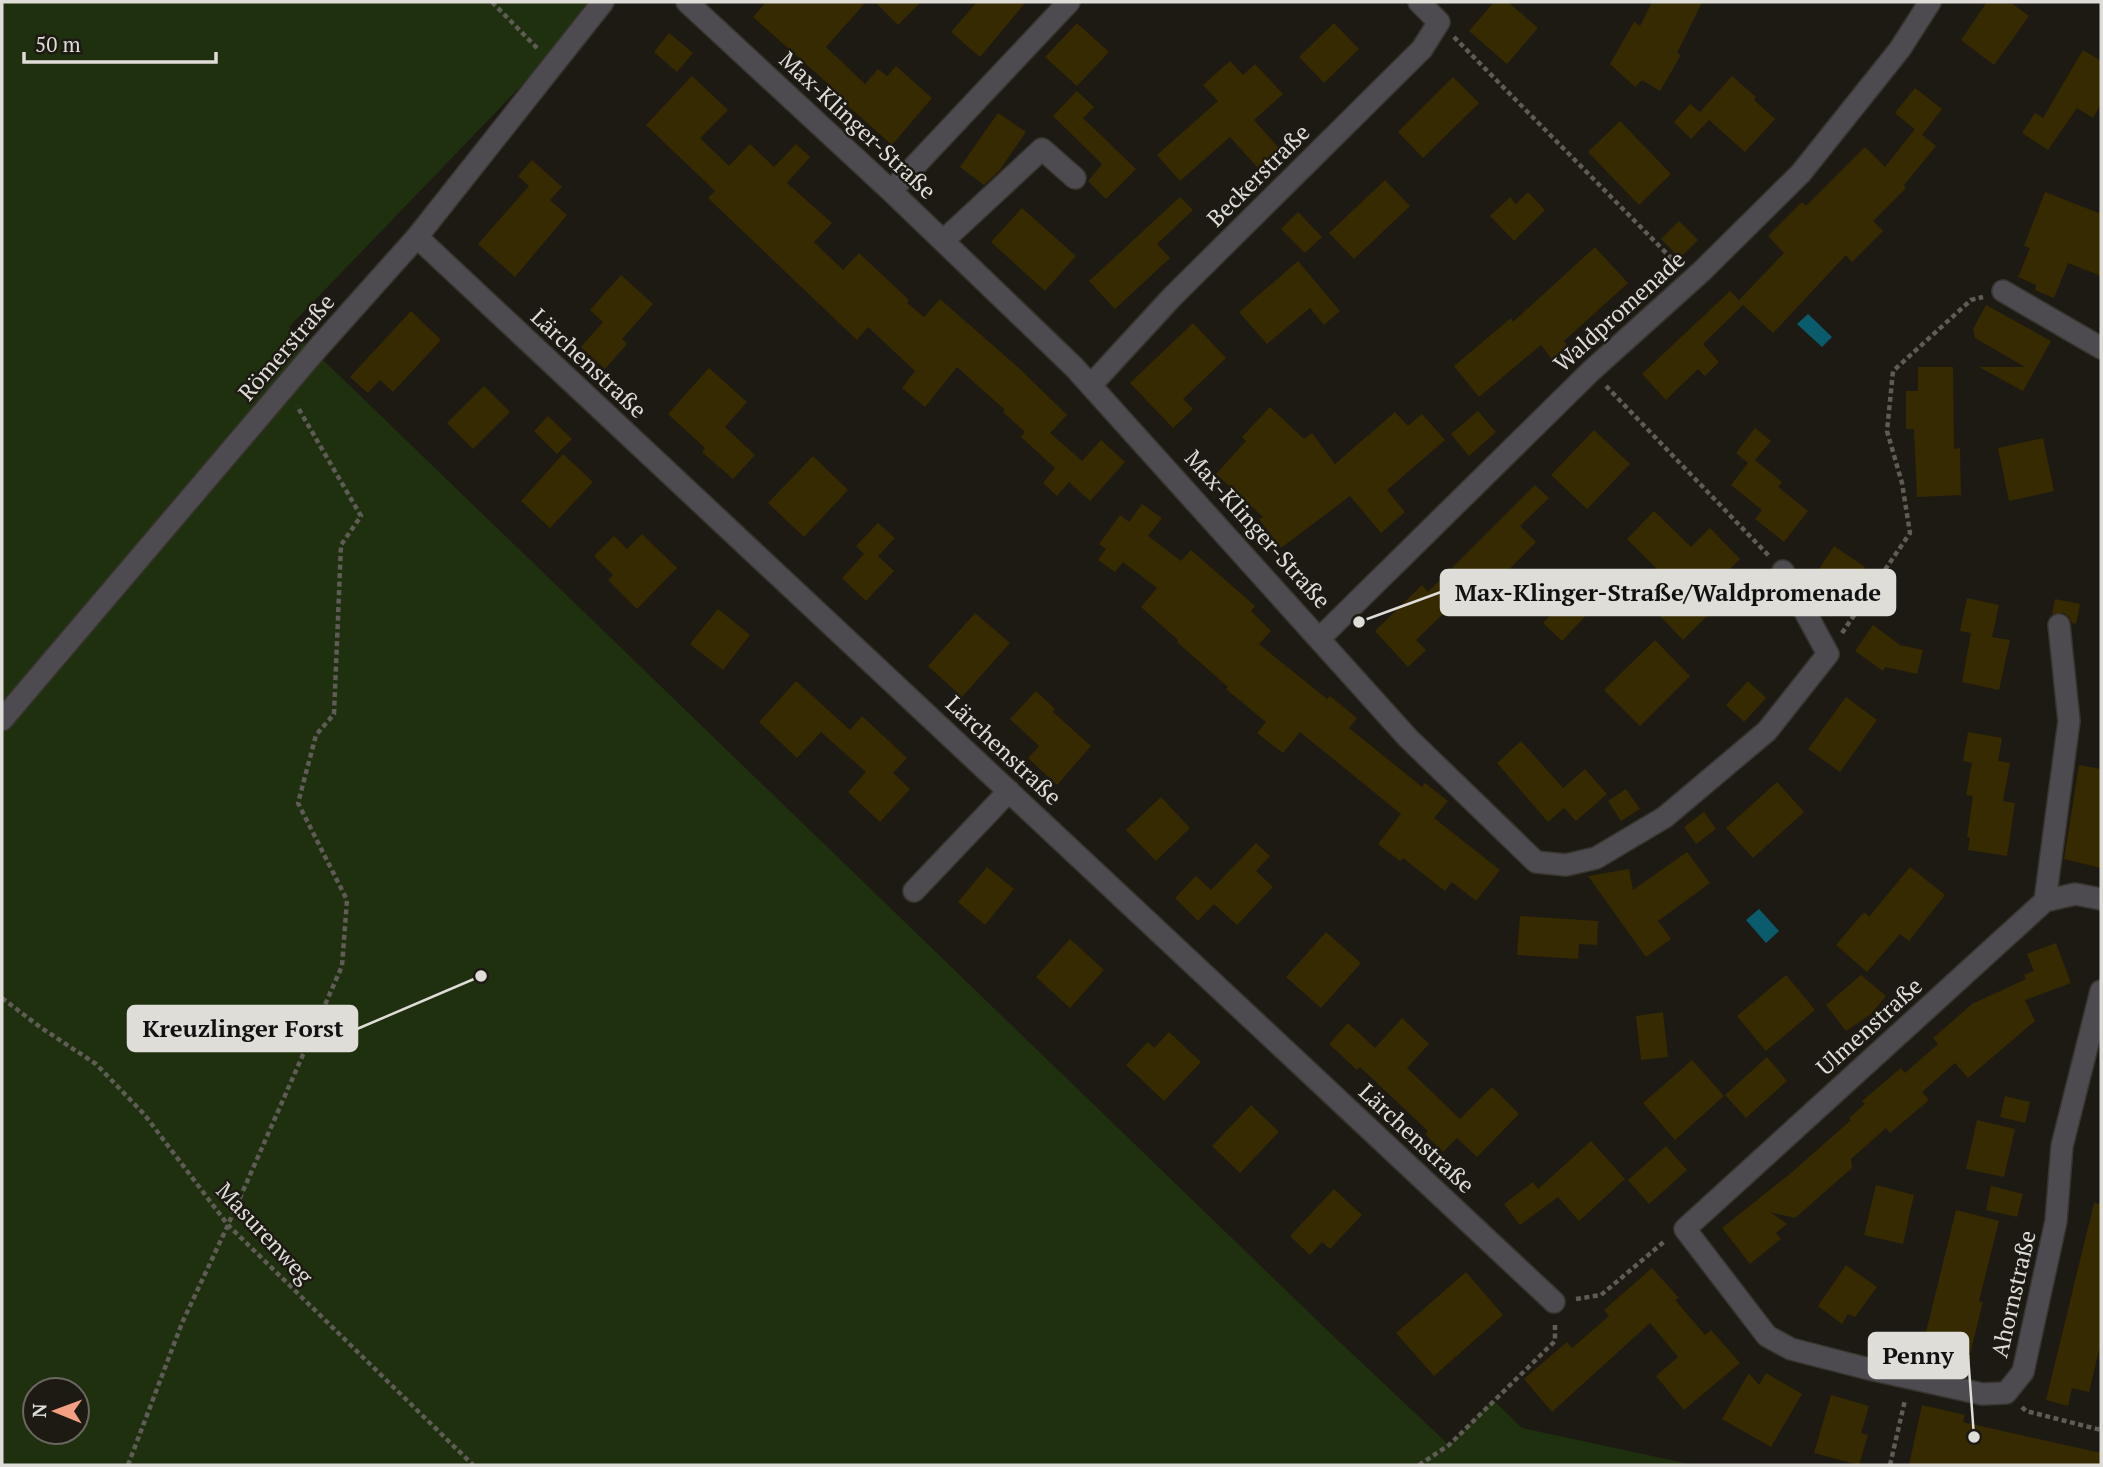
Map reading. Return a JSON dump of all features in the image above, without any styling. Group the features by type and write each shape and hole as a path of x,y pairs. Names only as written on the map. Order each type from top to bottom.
{"street":[{"name":"Römerstraße","path":"2,720 416,237 603,2"},
{"name":"Max-Klinger-Straße","path":"687,2 891,191 1092,384 1408,738 1536,862 1566,866 1596,858 1665,817 1767,731 1828,654"},
{"path":"891,191 1069,2"},
{"path":"1419,2 1439,22"},
{"name":"Waldpromenade","path":"1320,638 1591,370 1692,279 1801,173 1900,49 1930,2"},
{"name":"Beckerstraße","path":"1092,384 1173,296 1422,49 1439,22"},
{"path":"943,241 1042,149 1075,178"},
{"name":"Lärchenstraße","path":"416,237 1554,1302"},
{"path":"2003,291 2101,348"},
{"path":"1783,571 1828,654"},
{"path":"2059,625 2069,721 2045,901 2075,894 2101,900"},
{"path":"914,891 1009,791"},
{"name":"Ulmenstraße","path":"1685,1229 2045,901"},
{"name":"Ahornstraße","path":"1685,1229 1767,1336 1791,1349 1982,1394 2006,1393 2023,1372 2056,1221 2062,1146 2101,991"}],"path":[{"path":"492,2 554,65"},
{"path":"1439,22 1692,279"},
{"path":"1828,654 1910,533 1902,483 1887,431 1893,371 1971,300 2003,291"},
{"path":"1591,370 1783,571"},
{"path":"128,1465 182,1324 342,966 347,900 298,803 316,735 334,714 341,545 360,516 286,386"},
{"name":"Masurenweg","path":"2,998 96,1064 144,1114 228,1225 473,1465"},
{"path":"1419,1465 1449,1445 1555,1340 1554,1302 1601,1296 1664,1242 1685,1229"},
{"path":"1890,1465 1910,1379"},
{"path":"2006,1393 2026,1411 2101,1430"}],"green space":[{"path":"2,2 595,2 599,5 289,327 1449,1445 1493,1400 1522,1428 1694,1465 2,1465"}],"water":[{"path":"1808,314 1832,337 1822,347 1797,324"},
{"path":"1759,909 1779,931 1766,943 1746,920"}],"building":[{"path":"766,2 866,2 826,47 865,84 878,69 887,76 896,66 932,98 892,145 753,17"},
{"path":"875,2 921,2 898,25"},
{"path":"977,2 1026,2 980,57 951,32"},
{"path":"1494,2 1508,2 1538,28 1507,64 1469,31"},
{"path":"1652,2 1702,2 1677,53 1681,55 1660,91 1642,80 1635,87 1610,64 1634,22 1640,26"},
{"path":"1987,2 2010,2 2029,16 1994,65 1961,40"},
{"path":"1077,23 1109,52 1077,86 1045,57"},
{"path":"1334,23 1359,49 1324,83 1299,57"},
{"path":"669,33 693,53 677,72 654,52"},
{"path":"2083,50 2101,61 2101,104 2093,118 2077,108 2048,150 2022,133 2035,113 2043,118"},
{"path":"1230,61 1243,75 1255,64 1283,94 1254,120 1279,148 1257,167 1230,137 1180,181 1157,155 1218,101 1203,85"},
{"path":"692,76 728,110 700,138 729,166 750,144 774,167 796,144 810,157 787,183 832,223 814,242 843,270 859,253 924,317 940,299 1021,370 1067,415 1050,433 1082,461 1101,440 1125,462 1090,501 1069,482 1057,496 1043,483 1055,468 1021,437 1025,432 1003,412 1005,410 957,367 925,407 902,388 915,371 868,327 857,340 708,198 715,191 646,125"},
{"path":"1732,76 1756,97 1754,100 1775,119 1745,152 1709,120 1691,139 1674,122 1690,104 1700,112"},
{"path":"1453,77 1479,103 1423,158 1398,132"},
{"path":"1915,88 1942,109 1922,135 1895,113"},
{"path":"1077,91 1094,107 1083,118 1136,169 1106,199 1088,181 1102,164 1053,116"},
{"path":"998,113 1026,132 999,171 984,185 960,167"},
{"path":"1620,121 1671,174 1639,205 1588,152"},
{"path":"1915,129 1936,146 1904,185 1906,188 1873,221 1883,231 1852,262 1846,255 1773,333 1743,305 1703,344 1719,362 1705,376 1698,369 1666,400 1642,374 1730,291 1739,300 1784,253 1768,236 1802,202 1806,206 1865,147 1885,167"},
{"path":"532,160 562,187 550,200 567,215 515,277 478,244 529,186 518,176"},
{"path":"1385,180 1410,206 1354,259 1329,233"},
{"path":"1528,192 1545,210 1514,241 1490,216 1510,197 1516,204"},
{"path":"2045,192 2101,214 2101,276 2068,263 2054,298 2035,290 2036,285 2018,277 2030,248 2024,246"},
{"path":"1180,197 1193,210 1157,244 1170,258 1115,309 1089,281"},
{"path":"1022,208 1076,256 1045,291 991,242"},
{"path":"1298,212 1322,237 1305,253 1281,229"},
{"path":"1679,221 1698,240 1680,258 1661,239"},
{"path":"1595,247 1628,283 1564,341 1573,353 1557,366 1541,345 1479,397 1454,366 1511,318 1513,322"},
{"path":"1298,261 1340,311 1324,325 1310,308 1267,344 1239,312"},
{"path":"621,275 653,304 622,339 627,344 605,369 581,347 603,322 590,310"},
{"path":"1986,305 2051,341 2023,391 1979,367 2025,367 1975,338 1973,329"},
{"path":"411,311 441,340 393,392 380,380 368,393 350,377"},
{"path":"1193,323 1226,358 1183,399 1193,409 1173,428 1130,383"},
{"path":"1918,367 1953,367 1954,449 1960,448 1961,495 1917,497 1914,429 1906,429 1906,391 1918,391"},
{"path":"709,368 747,402 725,427 755,455 733,479 702,452 705,448 668,414"},
{"path":"484,386 510,412 473,449 447,423"},
{"path":"1270,407 1304,439 1312,433 1335,464 1395,412 1408,426 1422,414 1445,440 1387,490 1405,512 1381,533 1350,496 1281,548 1259,519 1263,517 1216,474 1246,441 1242,437"},
{"path":"1478,411 1496,432 1469,456 1451,434"},
{"path":"548,416 572,439 557,454 534,431"},
{"path":"1755,428 1771,441 1755,460 1782,482 1778,487 1808,511 1784,542 1755,519 1762,510 1731,485 1748,463 1736,453"},
{"path":"1594,430 1630,464 1587,509 1551,475"},
{"path":"2043,438 2054,491 2009,501 1998,448"},
{"path":"563,454 593,482 550,528 521,501"},
{"path":"813,456 848,490 804,537 768,503"},
{"path":"1535,485 1549,498 1520,526 1536,542 1484,595 1474,584 1416,640 1426,650 1408,667 1375,631 1422,585 1428,592"},
{"path":"1142,504 1162,518 1148,536 1181,561 1191,550 1255,606 1251,611 1271,631 1259,644 1327,699 1330,696 1357,718 1349,728 1422,787 1425,783 1448,801 1434,818 1500,870 1476,901 1452,882 1445,891 1403,858 1400,861 1378,844 1401,814 1300,732 1283,753 1257,733 1266,722 1226,689 1228,687 1141,607 1157,588 1123,562 1115,572 1098,560 1106,549 1099,544 1120,515 1129,522"},
{"path":"1654,511 1691,547 1710,528 1740,559 1698,601 1710,613 1683,640 1641,596 1663,575 1627,539"},
{"path":"878,523 895,538 878,556 894,571 866,601 842,578 864,554 856,546"},
{"path":"642,534 677,568 637,609 608,580 613,575 594,556 614,536 627,549"},
{"path":"1834,546 1865,567 1840,606 1808,586"},
{"path":"1575,589 1594,607 1562,641 1543,623"},
{"path":"1967,598 1999,605 1992,637 2010,640 1999,690 1962,682 1971,633 1960,631"},
{"path":"2055,599 2080,604 2076,624 2064,613 2052,614"},
{"path":"718,609 750,635 723,670 690,644"},
{"path":"975,613 1010,643 962,697 928,666"},
{"path":"1873,625 1900,645 1923,650 1917,674 1885,667 1883,671 1855,651"},
{"path":"1655,640 1690,676 1640,726 1604,690"},
{"path":"796,681 850,730 862,716 907,758 893,773 910,789 880,822 848,792 866,772 821,732 797,758 759,722"},
{"path":"1748,681 1766,698 1744,722 1726,705"},
{"path":"1036,691 1055,709 1053,712 1091,746 1057,785 1028,758 1039,746 1010,719"},
{"path":"1846,697 1877,720 1840,772 1808,749"},
{"path":"1968,732 2002,738 1998,761 2010,763 2003,801 2015,803 2007,856 1968,850 1970,837 1967,837 1973,796 1966,795 1972,763 1963,761"},
{"path":"1521,741 1563,788 1585,769 1607,794 1576,821 1564,808 1548,822 1497,763"},
{"path":"2079,765 2101,769 2101,868 2064,859"},
{"path":"1777,782 1804,812 1753,858 1726,828"},
{"path":"1626,789 1640,809 1621,821 1608,801"},
{"path":"1161,797 1190,828 1156,861 1126,830"},
{"path":"1704,812 1716,829 1696,844 1684,827"},
{"path":"1256,843 1270,856 1256,871 1273,887 1237,925 1214,904 1198,921 1175,898 1196,876 1211,890"},
{"path":"1687,852 1710,883 1658,921 1671,939 1646,957 1588,876 1629,869 1633,890"},
{"path":"987,867 1014,889 985,925 958,902"},
{"path":"1910,867 1945,895 1909,941 1900,934 1867,972 1836,945 1864,912 1869,917"},
{"path":"1520,916 1598,921 1597,945 1579,944 1578,959 1517,955"},
{"path":"1326,932 1361,963 1321,1008 1286,977"},
{"path":"1070,939 1104,970 1070,1008 1036,977"},
{"path":"2056,943 2071,983 2025,1000 2035,1021 1968,1078 1955,1063 1922,1092 1929,1100 1890,1133 1886,1128 1851,1159 1852,1168 1795,1218 1770,1212 1787,1224 1776,1233 1781,1239 1750,1264 1722,1228 1791,1173 1851,1120 1849,1118 1865,1104 1862,1101 1901,1068 1905,1073 1938,1044 1933,1038 1972,1004 2026,979 2024,975 2034,971 2027,954"},
{"path":"1786,975 1815,1010 1766,1051 1737,1016"},
{"path":"1861,975 1886,996 1871,1014 1846,1031 1826,1005"},
{"path":"1663,1012 1668,1057 1641,1060 1636,1016"},
{"path":"1402,1018 1429,1044 1407,1068 1460,1119 1492,1087 1519,1114 1477,1157 1457,1138 1443,1152 1425,1134 1428,1131 1360,1067 1357,1070 1329,1044 1348,1023 1375,1048"},
{"path":"1169,1032 1201,1062 1164,1101 1126,1065 1148,1042 1154,1048"},
{"path":"1767,1057 1787,1081 1746,1118 1725,1095"},
{"path":"1692,1060 1724,1096 1675,1140 1643,1103"},
{"path":"2005,1096 2030,1102 2025,1123 2000,1117"},
{"path":"1251,1105 1279,1132 1240,1173 1212,1146"},
{"path":"1977,1120 2015,1129 2004,1177 1966,1169"},
{"path":"1591,1141 1625,1179 1579,1221 1558,1197 1520,1225 1504,1204 1533,1182 1538,1189"},
{"path":"1666,1146 1687,1170 1649,1204 1628,1180"},
{"path":"1876,1185 1914,1195 1903,1244 1864,1235"},
{"path":"1991,1186 2023,1194 2017,1217 1986,1210"},
{"path":"1334,1189 1362,1215 1330,1249 1322,1242 1310,1255 1290,1236"},
{"path":"2094,1203 2101,1204 2101,1342 2089,1392 2072,1388 2068,1406 2046,1400"},
{"path":"1956,1210 1999,1221 1979,1301 1983,1302 1965,1374 1938,1367 1943,1345 1924,1340"},
{"path":"1846,1265 1877,1287 1855,1317 1848,1314 1842,1324 1818,1306"},
{"path":"1652,1268 1679,1298 1675,1300 1705,1335 1711,1330 1740,1363 1684,1410 1656,1376 1678,1357 1650,1323 1552,1412 1524,1379 1567,1342 1572,1348 1609,1316 1604,1310"},
{"path":"1466,1272 1503,1315 1434,1376 1396,1333"},
{"path":"1749,1373 1759,1385 1766,1373 1802,1394 1771,1447 1722,1419"},
{"path":"1831,1395 1869,1406 1861,1433 1868,1435 1859,1465 1814,1453"},
{"path":"1922,1405 1965,1415 1963,1422 2101,1453 2101,1465 1909,1465"}],"place":[{"name":"Max-Klinger-Straße/Waldpromenade","path":"1359,622"},
{"name":"Kreuzlinger Forst","path":"481,976"},
{"name":"Penny","path":"1974,1437"}]}
